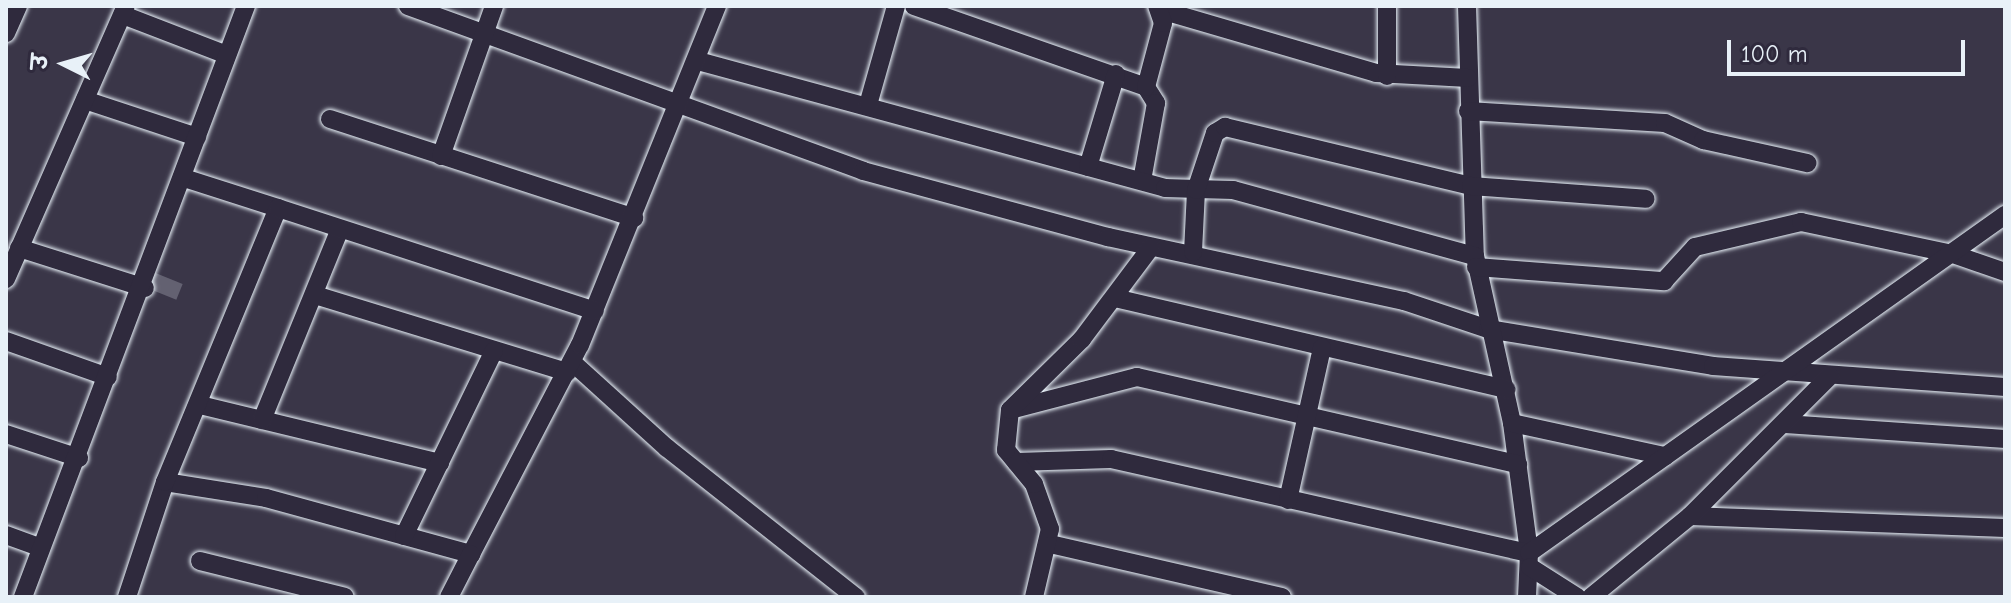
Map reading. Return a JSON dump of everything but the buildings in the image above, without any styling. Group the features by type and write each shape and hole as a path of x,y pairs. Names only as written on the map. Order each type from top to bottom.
{"street":[{"path":"6,33 18,6"},
{"path":"23,597 145,288 246,6"},
{"path":"408,6 679,101 729,128 863,171 1151,247 1193,252 1404,301 1488,329 1830,376 2005,387"},
{"path":"441,156 494,6"},
{"path":"449,597 570,367 698,61 717,6"},
{"path":"868,105 896,6"},
{"path":"914,6 1146,87 1156,103 1142,181"},
{"path":"1387,6 1387,76"},
{"path":"1467,6 1475,262 1488,329 1507,389 1529,560 1527,597"},
{"path":"1146,87 1159,8 1387,76 1468,78"},
{"path":"6,279 125,10 227,55"},
{"path":"698,61 1142,181 1196,190 1233,190 1475,262 1664,281 1695,247 1801,222 1953,254 2005,272"},
{"path":"1088,167 1116,74"},
{"path":"85,100 197,137"},
{"path":"1468,111 1665,123 1703,140 1807,163"},
{"path":"330,119 634,218"},
{"path":"1193,252 1196,190 1215,133 1237,126 1471,186 1646,199"},
{"path":"184,178 595,311"},
{"path":"127,597 165,482 200,405 278,208"},
{"path":"1529,560 1665,456 1790,371 2005,215"},
{"path":"262,420 340,229"},
{"path":"1034,597 1050,544 1045,504 1016,462 1004,436 1010,410 1115,298 1151,247"},
{"path":"19,248 145,288"},
{"path":"315,295 494,351 570,367 856,597"},
{"path":"1115,298 1507,389"},
{"path":"6,341 108,377"},
{"path":"1288,500 1322,348"},
{"path":"404,536 494,351"},
{"path":"1591,597 1690,516 1830,376"},
{"path":"1010,410 1137,377 1305,418 1518,464"},
{"path":"200,405 440,463"},
{"path":"1512,423 1665,456"},
{"path":"1785,424 2005,439"},
{"path":"6,434 79,458"},
{"path":"1016,462 1111,459 1288,500 1529,560 1577,597"},
{"path":"165,482 266,498 471,554"},
{"path":"1690,516 2005,528"},
{"path":"6,535 41,548"},
{"path":"1050,544 1282,597"},
{"path":"200,561 345,597"}]}
